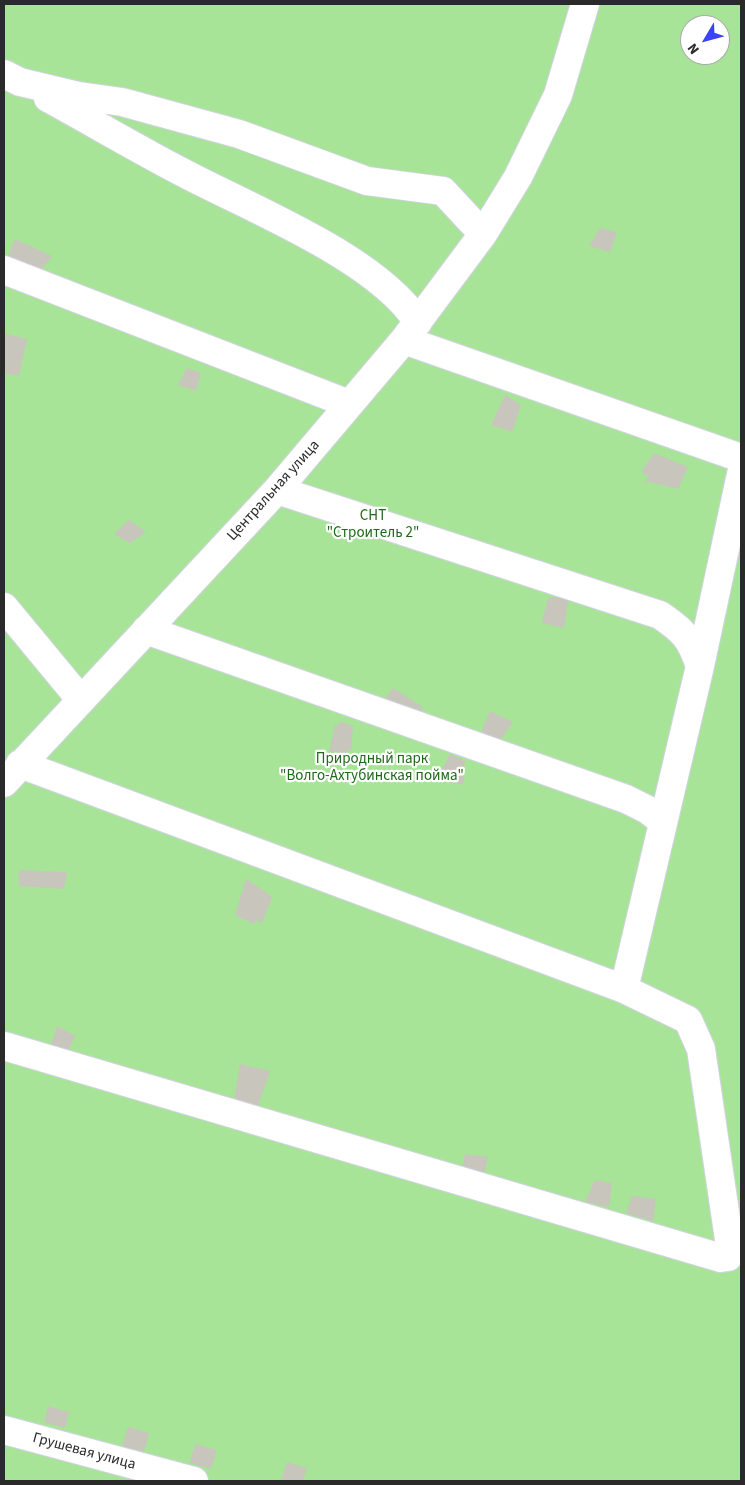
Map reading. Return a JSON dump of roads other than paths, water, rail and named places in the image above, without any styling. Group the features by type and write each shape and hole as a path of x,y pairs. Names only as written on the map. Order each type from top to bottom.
{"street":[{"name":"Центральная улица","path":"12,774 277,490 411,331 483,234 518,177 558,95 585,4"},
{"path":"12,78 78,96 122,102 239,134 366,181 443,191 483,234"},
{"path":"12,78 180,171 320,243 362,269 395,293 411,331 741,458"},
{"path":"4,270 349,404"},
{"path":"624,989 700,666 741,474"},
{"path":"277,490 660,615 683,630 693,647 700,666"},
{"path":"4,607 81,700"},
{"path":"146,630 626,799 648,810 663,822"},
{"path":"4,1046 712,1256 728,1257 732,1253 701,1050 688,1020 624,989 12,774"},
{"name":"Грушевая улица","path":"4,1430 194,1481"}],"park label":[{"name":"СНТ \"Строитель 2\"","path":"373,526"},
{"name":"Природный парк \"Волго-Ахтубинская пойма\"","path":"372,768"}]}
